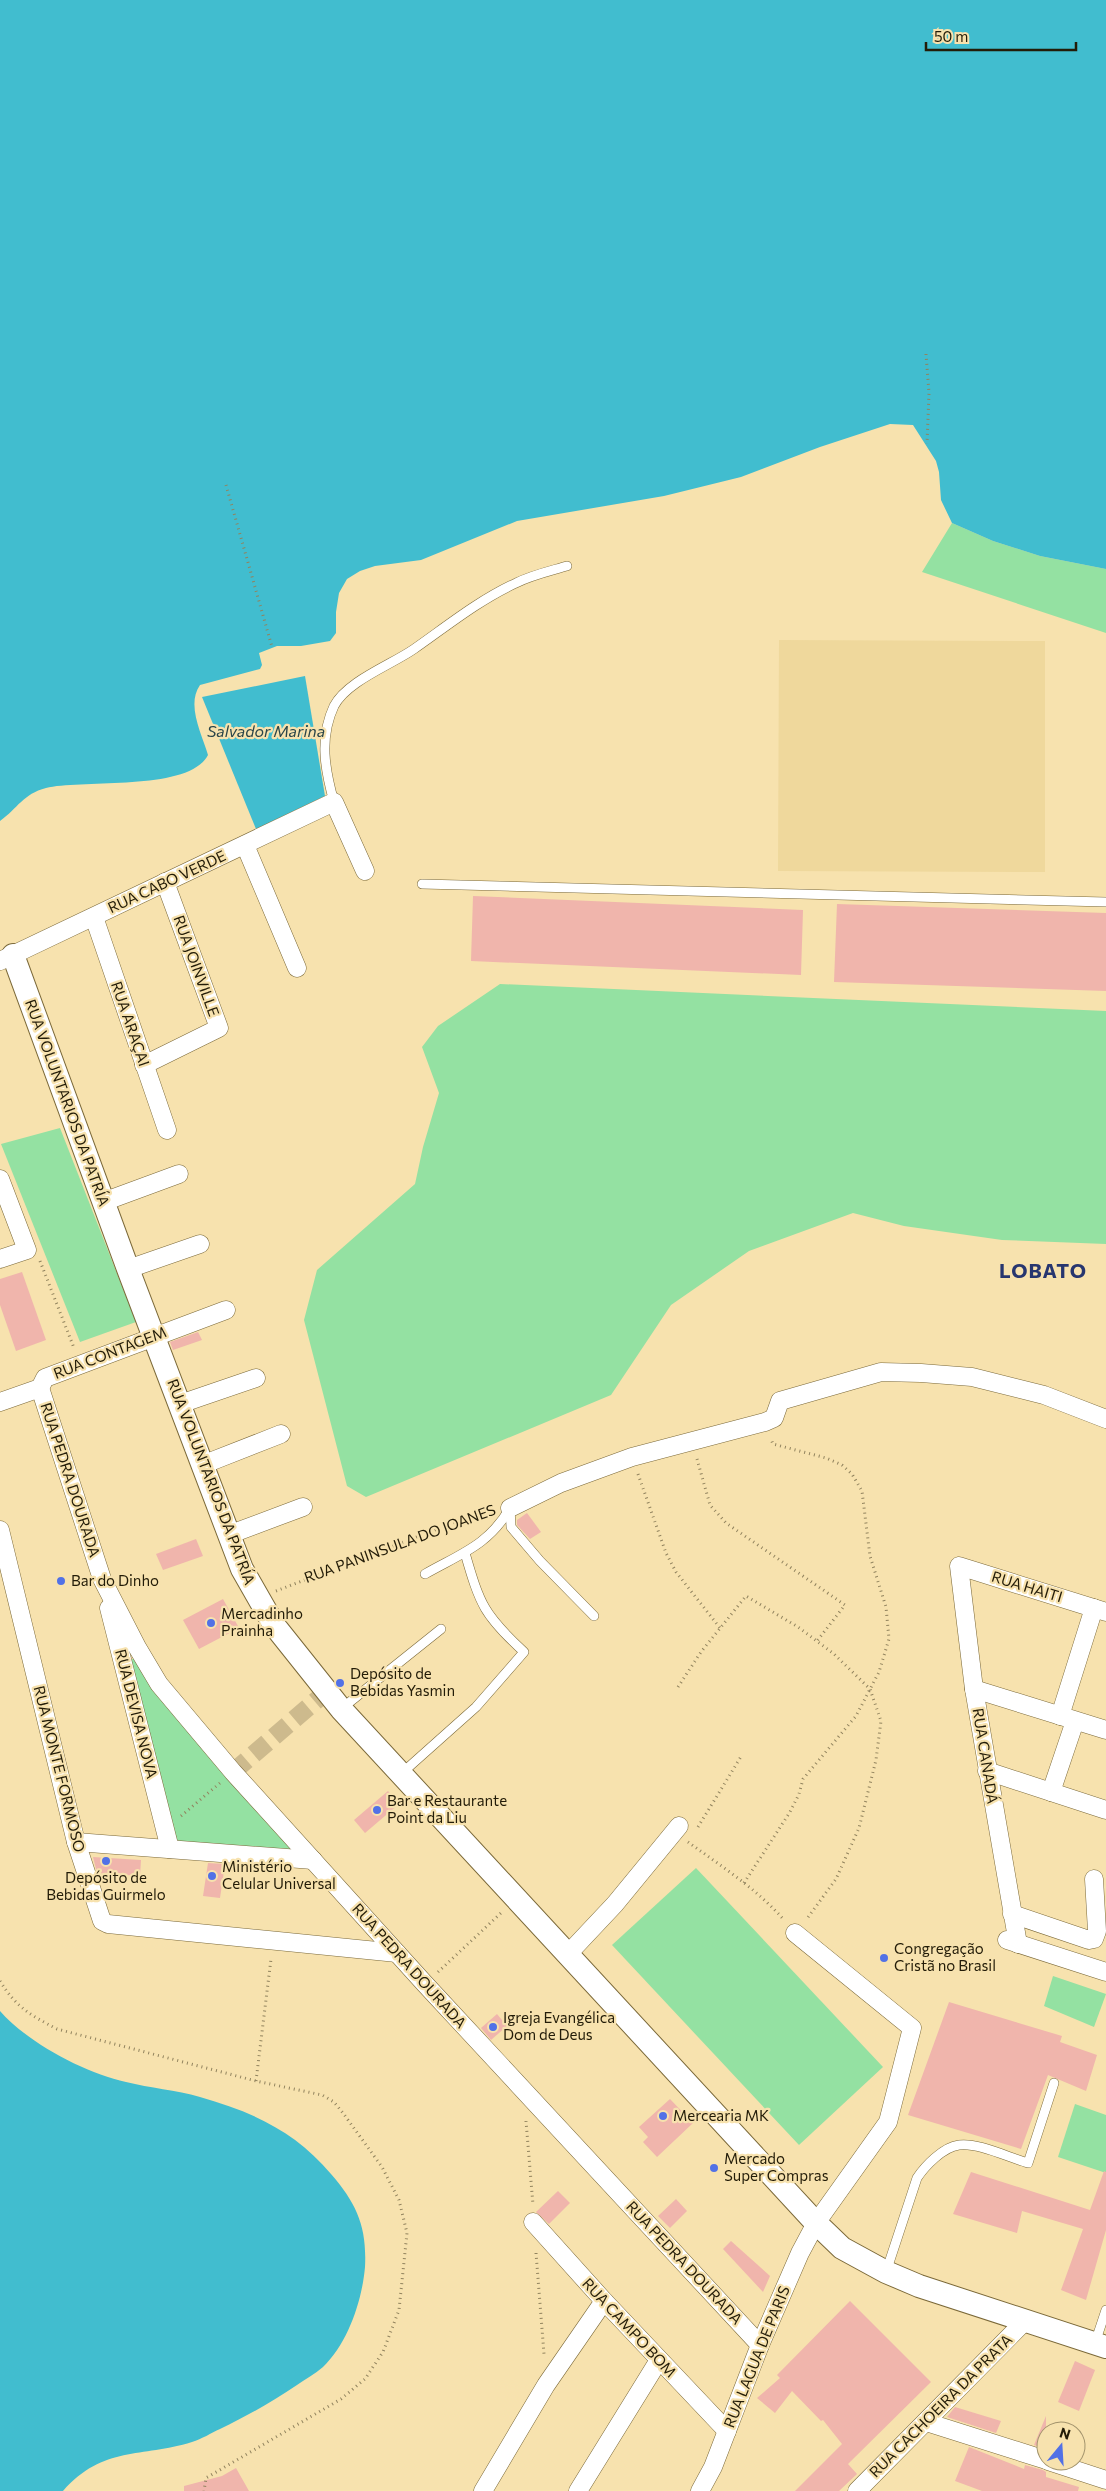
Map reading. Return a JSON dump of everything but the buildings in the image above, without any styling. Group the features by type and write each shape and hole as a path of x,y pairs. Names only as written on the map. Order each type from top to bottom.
{"street":[{"name":"RUA CABO VERDE","path":"7,958 334,802"},
{"path":"334,802 365,871"},
{"path":"245,845 297,968"},
{"name":"RUA JOINVILLE","path":"144,1065 219,1028 165,882"},
{"name":"RUA ARAÇAI","path":"94,916 167,1130"},
{"name":"RUA VOLUNTARIOS DA PATRÍA","path":"7,958 103,1202 242,1569 257,1598 296,1655 341,1709 816,2223 842,2248 886,2272 919,2286 1101,2345"},
{"path":"103,1202 179,1174"},
{"path":"0,1180 27,1250 0,1259"},
{"path":"128,1269 200,1244"},
{"name":"RUA CONTAGEM","path":"0,1402 40,1388 45,1378 226,1310"},
{"path":"765,1422 774,1418 780,1401 881,1372 921,1373 972,1378 1044,1395 1106,1419"},
{"path":"180,1404 256,1378"},
{"name":"RUA PEDRA DOURADA","path":"40,1388 102,1579 137,1647 159,1684 233,1772 397,1954 760,2345"},
{"name":"RUA PANINSULA DO JOANES","path":"510,1508 561,1483 632,1456 765,1422"},
{"path":"202,1465 281,1434"},
{"path":"228,1535 303,1507"},
{"name":"RUA MONTE FORMOSO","path":"0,1530 76,1842 104,1923 397,1954"},
{"name":"RUA HAITI","path":"959,1566 1100,1610 1068,1718 1052,1792"},
{"name":"RUA CANADÁ","path":"959,1566 974,1689 1012,1914 1011,1941 1106,1972"},
{"name":"RUA DEVISA NOVA","path":"102,1579 170,1849"},
{"path":"974,1689 1106,1730"},
{"path":"987,1771 1106,1810"},
{"path":"568,1954 681,1833"},
{"path":"76,1842 313,1860"},
{"path":"1012,1914 1089,1940 1094,1939 1098,1931 1094,1879"},
{"name":"RUA LAGUA DE PARIS","path":"700,2491 713,2467 760,2345 800,2253 816,2223 888,2122 912,2028 795,1933"},
{"name":"RUA CAMPO BOM","path":"533,2222 604,2302 727,2431"},
{"path":"483,2491 546,2385 604,2302"},
{"name":"RUA CACHOEIRA DA PRATA","path":"862,2490 1025,2321"},
{"path":"578,2491 659,2360"},
{"path":"926,2422 1036,2457"},
{"path":"1078,2471 1106,2480"}],"lane":[{"path":"334,802 327,776 324,750 326,728 335,704 349,689 413,650 473,606 517,582 566,566"},
{"path":"422,884 1106,902"},
{"path":"425,1574 465,1553 493,1533 510,1508"},
{"path":"510,1508 511,1527 540,1561 594,1616"},
{"path":"402,1774 476,1707 524,1652 491,1620 483,1607 477,1596 465,1553"},
{"path":"341,1709 440,1630"},
{"path":"886,2272 917,2178 925,2167 949,2148 958,2144 970,2145 1028,2163 1054,2083"},
{"path":"1101,2345 1106,2310"}],"path":[{"path":"926,354 930,394 927,444"},
{"path":"226,485 272,647"},
{"path":"27,1250 36,1253 80,1364"},
{"path":"744,1883 790,1812 800,1794 803,1779 815,1763 836,1743 856,1716 884,1658 889,1639 889,1625 870,1556 862,1491 852,1474 842,1465 796,1448 773,1444 765,1422"},
{"path":"693,1439 703,1485 710,1505 726,1524 845,1605 818,1641"},
{"path":"632,1456 666,1553 676,1572 720,1628"},
{"name":"RUA PANINSULA DO JOANES","path":"257,1598 496,1506 510,1508"},
{"path":"678,1687 700,1652 746,1596 818,1641 870,1689 880,1721 876,1760 859,1828 836,1879 795,1933 772,1907 681,1833 742,1755"},
{"path":"165,1829 233,1772"},
{"path":"425,1984 517,1898"},
{"path":"256,2081 273,1941"},
{"path":"0,1981 8,1995 26,2014 57,2028 256,2081 322,2095 334,2102 343,2113 382,2167 399,2200 407,2233 403,2276 396,2318 383,2352 365,2379 341,2399 206,2478 204,2491"}],"shaded area":[{"path":"779,640 1045,641 1045,872 778,871"}],"green space":[{"path":"952,523 993,541 1040,556 1106,569 1106,633 922,572"},
{"path":"500,984 1106,1011 1106,1244 1002,1240 904,1226 853,1213 749,1251 671,1305 611,1395 366,1497 347,1486 304,1320 317,1270 415,1184 423,1147 439,1093 422,1047 438,1026"},
{"path":"60,1128 136,1322 80,1342 1,1144"},
{"path":"138,1656 295,1853 174,1844 129,1661"},
{"path":"696,1868 883,2067 799,2145 612,1945"},
{"path":"1053,1976 1106,1994 1094,2027 1044,2006"},
{"path":"1075,2104 1106,2115 1106,2173 1058,2157"}],"water":[{"path":"0,0 1106,0 1106,569 1040,556 993,541 952,523 941,500 939,472 936,461 913,425 890,424 820,447 741,477 664,496 517,521 421,560 375,566 360,571 347,579 339,593 336,612 336,633 330,641 301,646 277,646 259,653 262,665 260,669 200,685 194,701 195,710 208,755 197,767 180,774 158,779 46,788 26,798 0,821"},
{"name":"Salvador Marina","path":"305,676 325,796 256,829 202,697"},
{"path":"0,2011 12,2023 41,2045 93,2072 126,2082 191,2095 238,2109 288,2135 317,2159 348,2196 362,2228 364,2240 365,2267 357,2307 340,2346 323,2367 269,2403 203,2438 173,2447 124,2455 108,2460 93,2466 78,2476 63,2491 0,2491"}],"tunnel":[{"path":"233,1772 326,1692"}],"place":[{"name":"Bar do Dinho","path":"61,1581"},
{"name":"Mercadinho Prainha","path":"211,1623"},
{"name":"Depósito de Bebidas Yasmin","path":"340,1683"},
{"name":"Bar e Restaurante Point da Liu","path":"377,1810"},
{"name":"Depósito de Bebidas Guirmelo","path":"106,1861"},
{"name":"Ministério Celular Universal","path":"212,1876"},
{"name":"Congregação Cristã no Brasil","path":"884,1958"},
{"name":"Igreja Evangélica Dom de Deus","path":"493,2027"},
{"name":"Mercearia MK","path":"663,2116"},
{"name":"Mercado Super Compras","path":"714,2168"}],"district":[{"name":"LOBATO","path":"1043,1271"}]}
